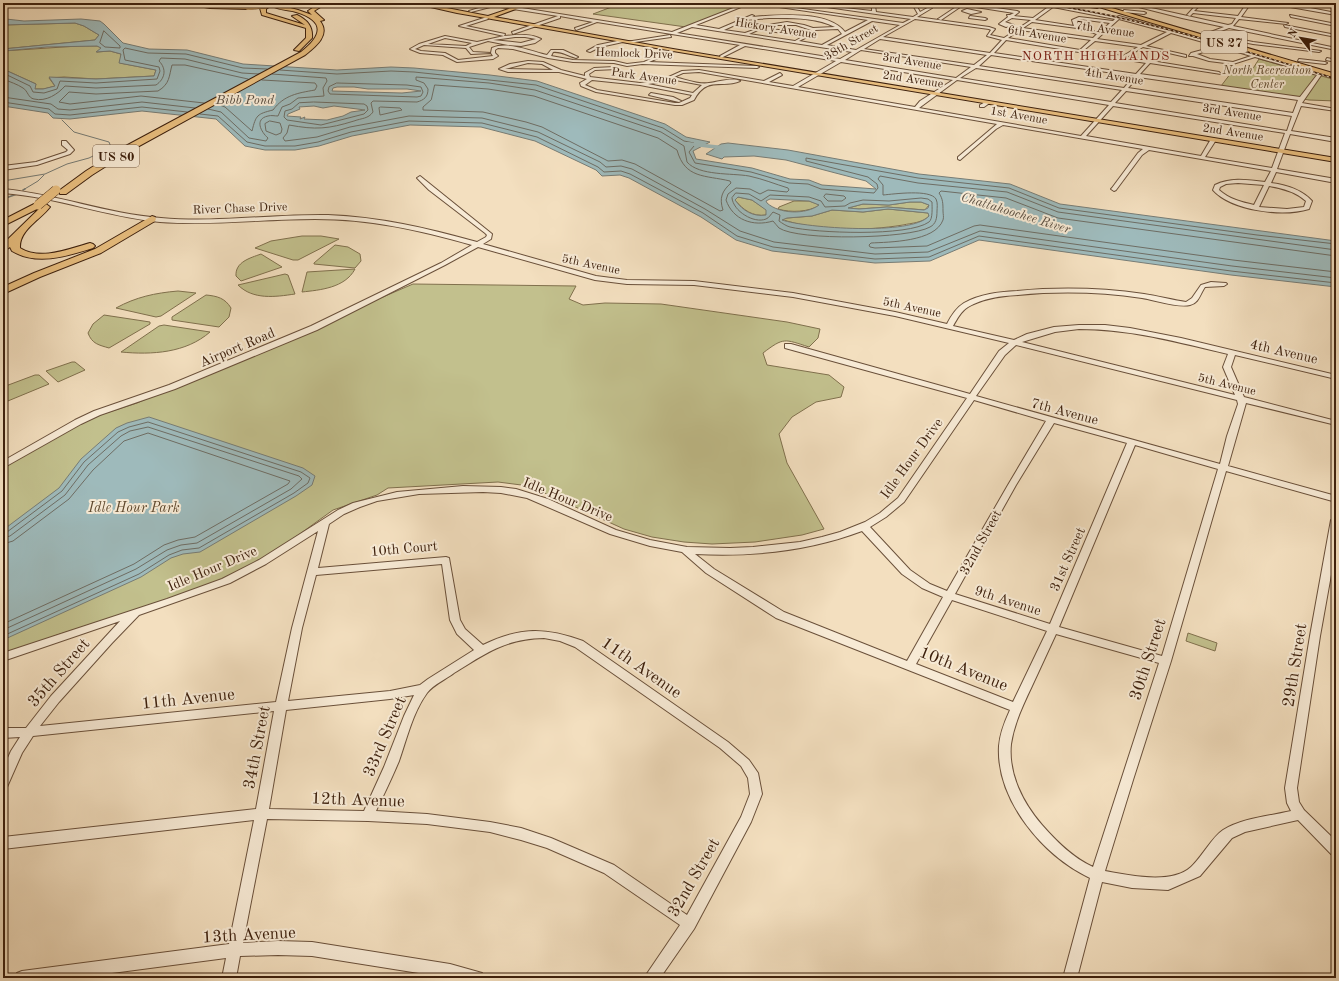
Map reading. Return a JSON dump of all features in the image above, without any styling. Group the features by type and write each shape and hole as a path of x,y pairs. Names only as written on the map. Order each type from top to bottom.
{"highway":[{"path":"184,3 210,6 248,7 277,5 302,19 310,27 310,33"},
{"path":"230,3 277,5 315,18 322,30 318,41"},
{"path":"318,41 324,28 323,22 311,11 324,3"},
{"path":"277,5 263,8 264,14 272,18 301,25 307,28 310,33"},
{"name":"US 80","path":"60,191 72,177 107,153 281,60 305,44 310,33"},
{"name":"US 80","path":"3,237 60,191 114,157 292,60 311,49 318,41"},
{"path":"3,223 42,206"},
{"name":"US 80","path":"3,249 18,235 42,206"},
{"path":"18,235 14,246 21,252 34,255 57,254 77,250 102,242 149,219"},
{"path":"3,290 98,251 117,241 149,219"}],"main road":[{"path":"487,18 530,3"},
{"path":"1064,3 1124,11"},
{"path":"1084,6 1091,5 1090,3"},
{"name":"US 27","path":"1090,3 1321,72 1336,75"},
{"name":"US 27","path":"1097,3 1321,72"},
{"name":"2nd Avenue","path":"418,4 475,14 487,18 537,25 673,50 1336,160"},
{"path":"475,14 499,13"}],"street":[{"name":"3rd Avenue","path":"484,3 495,4 513,9 1336,140"},
{"path":"672,34 749,3"},
{"path":"753,3 903,24"},
{"path":"801,3 913,19"},
{"path":"815,12 834,3"},
{"path":"865,3 874,8 874,13"},
{"path":"909,3 915,6 919,13"},
{"path":"915,109 922,102 976,66 992,53 1005,39 1057,3"},
{"path":"1125,3 1185,18 1270,35 1333,50"},
{"path":"1145,8 1150,3"},
{"path":"1124,11 1185,18 1200,3"},
{"path":"1249,3 1235,23 1209,34 1228,39 1263,44 1333,50"},
{"path":"1269,3 1296,4 1336,14"},
{"path":"1331,3 1336,4"},
{"path":"475,14 495,4"},
{"path":"940,19 962,4 1017,12 1005,24"},
{"path":"1279,37 1296,4"},
{"path":"934,5 940,7"},
{"name":"38th Street","path":"792,88 913,19 919,13 934,5"},
{"path":"767,16 769,16 766,10 775,6"},
{"path":"1052,6 1119,17 1162,28 1254,56 1321,72"},
{"path":"974,10 979,7"},
{"path":"947,8 974,10 987,16"},
{"path":"1307,19 1336,9"},
{"path":"965,10 970,13"},
{"path":"979,12 970,13 964,16 987,16"},
{"path":"1142,16 1140,14 1159,12"},
{"path":"1192,12 1238,17 1286,25 1336,36"},
{"path":"420,45 467,47 477,43 490,41 572,13"},
{"path":"720,30 760,13"},
{"path":"947,14 953,14"},
{"path":"999,15 1077,27 1100,34"},
{"path":"767,16 777,23"},
{"path":"746,19 767,16 813,19 830,23 840,28 845,35"},
{"path":"978,24 987,16"},
{"path":"1290,16 1336,25"},
{"path":"1081,51 1119,17"},
{"path":"487,18 461,26 508,35"},
{"path":"576,29 608,18"},
{"path":"1077,27 1074,20 1079,18 1114,22"},
{"name":"6th Avenue","path":"913,19 989,28 993,29 988,36 1219,73"},
{"path":"958,22 962,19"},
{"path":"745,34 758,28 777,23 802,25 813,29 840,28 861,24 872,20"},
{"path":"1134,21 1127,23 1151,29 1162,28"},
{"path":"823,46 845,35 861,24"},
{"name":"Hickory Avenue","path":"693,26 857,50"},
{"path":"758,28 808,35"},
{"path":"795,42 814,32 813,29"},
{"name":"7th Avenue","path":"1020,29 1142,46 1183,57 1192,54"},
{"path":"481,34 488,32"},
{"path":"1122,58 1142,46 1172,32"},
{"path":"1306,43 1336,33"},
{"path":"628,42 678,35"},
{"path":"1263,44 1270,35"},
{"path":"490,41 517,44 533,42 539,39 536,37 518,36 495,39"},
{"path":"467,47 472,53 493,53 496,56 492,58 457,61 444,54 420,52 412,49 420,45 449,37 477,43"},
{"path":"879,38 992,53 1301,99"},
{"path":"589,51 599,46 622,41"},
{"path":"721,57 753,41"},
{"path":"1192,54 1221,46"},
{"name":"Hemlock Drive","path":"493,53 493,49 495,48 513,48 548,57 573,61 614,62 627,65 642,63 757,67 750,71"},
{"path":"548,57 552,51 560,50 572,56 625,60 637,64"},
{"path":"642,63 673,50"},
{"name":"4th Avenue","path":"857,50 976,66 1295,115"},
{"path":"1256,207 1282,151 1301,99 1321,72 1333,50"},
{"path":"1192,54 1209,60 1233,63 1254,56"},
{"path":"1299,60 1336,61"},
{"path":"528,62 543,63 559,71 508,72 501,69 511,65 528,62"},
{"path":"1082,138 1150,62"},
{"path":"1172,65 1176,62"},
{"path":"627,65 622,68 594,69 587,74 590,79 582,84 587,88 664,103 683,103 692,98 693,94 699,88 708,85 752,80"},
{"name":"Park Avenue","path":"559,71 590,79 640,84 693,94"},
{"name":"1st Avenue","path":"640,84 663,81 682,72 699,71 1082,138 1335,179"},
{"path":"737,78 744,74"},
{"path":"765,82 780,74"},
{"path":"670,78 708,85"},
{"path":"608,87 605,84 610,81"},
{"path":"647,93 671,98 683,103"},
{"path":"890,104 922,102"},
{"path":"982,106 989,102"},
{"path":"1299,104 1336,110"},
{"path":"960,158 1002,124"},
{"path":"1202,158 1214,140"},
{"path":"3,168 37,163 68,153 71,150 65,145 64,142"},
{"path":"1114,189 1140,154 1147,149"},
{"path":"420,178 431,189 490,235 489,238 478,245"},
{"path":"1238,181 1267,184 1295,191 1305,196 1309,200 1307,208 1296,212 1256,207 1232,201 1222,196 1216,190 1216,186 1226,182 1238,181"},
{"name":"River Chase Drive","path":"3,191 36,194 113,213 149,219 192,222 315,217 344,218 399,224 478,245"},
{"name":"5th Avenue","path":"478,245 595,278 627,282 694,283 760,290 860,307 949,326 1336,423"},
{"name":"Airport Road","path":"3,465 48,438 85,419 172,387 302,334 478,245"},
{"path":"949,326 958,312 966,305 990,296 1054,290 1095,291 1143,296 1186,304 1191,303 1197,297 1200,288 1211,284 1224,284"},
{"name":"4th Avenue","path":"1014,342 1040,333 1056,330 1091,327 1110,328 1149,333 1336,377"},
{"name":"Idle Hour Drive","path":"3,657 202,590 252,569 274,557 340,512 361,502 385,497 454,490 501,490 516,492 536,498 610,531 630,538 685,550 725,551 779,547 802,544 846,534 864,527 890,510 901,500 1002,353 1014,342"},
{"name":"7th Avenue","path":"788,346 1336,499"},
{"path":"1232,352 1228,367 1241,399"},
{"name":"30th Street","path":"1070,978 1096,875 1166,661 1231,436 1242,404 1241,399"},
{"name":"32nd Street","path":"910,665 1051,420"},
{"name":"31st Street","path":"1016,708 1053,629 1132,442"},
{"name":"29th Street","path":"1300,814 1294,803 1291,788 1336,520"},
{"name":"34th Street","path":"228,978 262,814 265,787 302,606 325,523"},
{"name":"9th Avenue","path":"864,527 906,572 926,586 950,596 1053,629 1166,661"},
{"name":"10th Avenue","path":"685,550 710,571 780,615 1016,708 1008,730 1005,745 1006,769 1014,794 1030,820 1052,846 1081,868 1096,875 1132,882 1168,884 1195,872 1227,834 1242,827 1300,814"},
{"name":"10th Court","path":"312,572 446,560 455,620 461,631 481,650"},
{"name":"35th Street","path":"3,783 17,751 29,732 60,693 108,640 137,611"},
{"name":"11th Avenue","path":"481,650 504,640 531,634 548,634 565,638 579,644 724,745 745,763 754,777 756,788"},
{"name":"33rd Street","path":"368,816 393,761 409,714 424,689 481,650"},
{"name":"11th Avenue","path":"3,733 29,732 390,694 424,689"},
{"name":"32nd Street","path":"651,978 688,924 747,818 756,794 756,788"},
{"name":"12th Avenue","path":"3,843 262,814 368,816 427,819 490,827 521,834 551,844 609,870 637,886 688,924"},
{"path":"1300,814 1336,850"},
{"name":"13th Avenue","path":"22,978 234,950 278,948 312,950 450,971 477,978"}],"green space":[{"path":"622,3 747,3 686,27 593,14"},
{"path":"75,23 84,26 99,35 95,40 3,49 3,25"},
{"path":"97,46 102,48 97,52 110,51 121,54 120,63 156,70 154,76 96,79 64,77 49,78 55,86 44,89 34,89 36,84 3,69 3,51"},
{"name":"North Recreation Center","path":"1259,59 1336,80 1336,101 1309,100 1221,86 1234,69 1252,70"},
{"path":"738,197 752,200 767,210 766,215 757,215 745,210 735,200"},
{"path":"794,201 809,201 820,205 811,209 800,211 778,209 779,207"},
{"path":"921,202 929,205 925,210 887,207 859,209 848,208 863,204 889,205"},
{"path":"888,209 928,213 929,216 923,220 913,223 889,227 858,229 810,226 781,219 812,216 832,210 863,212"},
{"path":"302,236 321,236 339,239 298,260 293,260 255,248 271,241"},
{"path":"335,245 348,247 360,254 361,261 355,268 314,264"},
{"path":"261,254 282,267 241,281 236,276 238,267 244,261"},
{"path":"355,269 351,275 339,284 324,289 302,292 307,272"},
{"path":"285,274 288,275 295,294 280,296 257,295 244,290 238,285"},
{"name":"Idle Hour Park","path":"413,284 576,286 569,299 583,305 605,303 661,304 787,322 820,329 818,338 809,347 794,342 784,341 776,344 763,353 767,365 829,375 844,387 841,397 816,402 792,417 779,434 787,463 824,529 802,535 755,542 712,544 684,542 652,537 624,529 529,486 498,482 388,488 377,495 333,510 272,554 227,578 170,599 57,635 3,656 3,468 67,430 103,414 137,403"},
{"path":"178,291 196,293 161,316 156,317 116,308 146,296"},
{"path":"206,295 220,298 231,308 229,317 219,327 172,320 172,317"},
{"path":"104,315 150,322 150,324 109,348 94,342 88,333 93,324"},
{"path":"164,325 210,332 201,339 190,344 168,351 156,353 121,352 159,326"},
{"path":"75,362 85,370 58,382 46,371"},
{"path":"35,375 39,375 49,384 3,403 3,387"},
{"path":"1188,633 1217,643 1215,651 1186,641"}],"water":[{"path":"81,19 100,21 123,43 149,49 187,50 243,64 337,70 391,67 414,68 537,81 665,124 686,137 710,142 693,151 696,159 752,168 790,179 809,180 822,185 876,189 866,181 786,160 754,156 724,157 722,159 706,154 721,144 728,143 788,150 919,174 1010,184 1060,204 1336,241 1336,287 1231,275 979,240 930,261 875,263 772,251 736,240 701,217 629,178 620,175 602,176 596,170 535,141 481,127 410,125 352,136 319,146 295,150 265,150 245,146 216,119 142,111 70,119 53,118 48,113 3,106 3,69 36,84 35,89 55,86 49,77 96,79 154,76 156,70 119,63 121,54 110,51 96,52 101,48 97,46 47,47 3,51 3,49 95,40 99,35 84,26 75,23 3,25 3,20 24,21","holes":["354,87 421,91 402,93 332,91 333,88","314,106 323,108 334,106 365,110 351,112 343,116 327,120 304,119 305,117 300,119 301,117 287,116 288,114 300,109 299,107","738,197 752,200 766,210 766,215 753,214 738,204 735,200","770,199 809,201 819,205 800,212 793,212 772,207 766,201","910,202 921,202 929,205 928,208 924,210 887,207 859,209 848,208 863,204 889,205","888,209 928,213 929,216 919,222 902,226 881,228 835,228 813,226 782,220 787,218 812,216 832,210 863,212"]},
{"path":"149,417 303,468 315,476 312,485 296,496 200,552 183,554 171,558 141,577 3,640 3,530 59,488 81,459 116,428 127,423"}],"waterway":[{"path":"3,181 45,174 67,164 89,158 111,147 109,142 74,132 62,120"},
{"path":"687,144 734,149"},
{"path":"25,189 23,190 38,181 44,175"},
{"path":"3,199 17,194"}],"railway":[{"path":"1041,3 1079,9 1190,35 1336,79"}],"district":[{"name":"NORTH HIGHLANDS","path":"1096,55"}],"water label":[{"name":"Bibb Pond","path":"245,99"},
{"name":"Chattahoochee River","path":"1016,212"}]}
